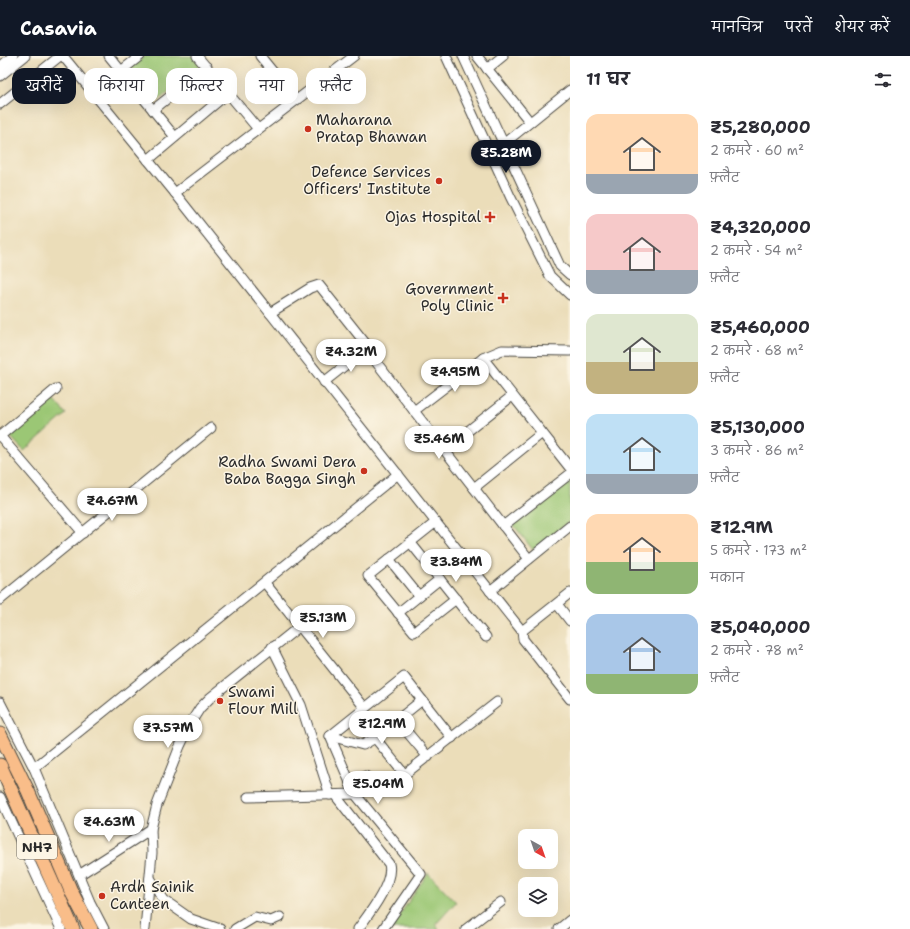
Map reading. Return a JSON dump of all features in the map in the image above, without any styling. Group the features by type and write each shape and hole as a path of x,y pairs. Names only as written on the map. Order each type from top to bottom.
{"highway":[{"name":"NH7","path":"0,734 28,791 71,891 91,929"},
{"name":"NH7","path":"0,765 73,929"}],"street":[{"path":"0,67 13,56"},
{"path":"0,76 25,56"},
{"path":"0,104 62,56 175,193 436,522 522,631 523,639 570,699"},
{"path":"109,56 119,68"},
{"path":"126,68 140,56"},
{"path":"153,110 207,67 198,56"},
{"path":"260,56 270,68"},
{"path":"298,98 354,56"},
{"path":"446,56 550,276 570,295"},
{"path":"462,56 560,266 570,275"},
{"path":"476,56 530,122"},
{"path":"487,69 503,56"},
{"path":"491,154 569,92"},
{"path":"148,104 175,137"},
{"path":"148,160 215,104"},
{"path":"237,104 258,130"},
{"path":"175,193 291,104"},
{"path":"270,314 310,288 319,285 366,344 366,349 529,559"},
{"path":"324,382 366,349"},
{"path":"414,411 482,358 502,350 570,351"},
{"path":"482,358 570,468"},
{"path":"56,389 0,436 83,532"},
{"path":"444,450 512,396"},
{"path":"0,600 211,428"},
{"path":"474,488 542,433"},
{"path":"34,768 265,583 398,474"},
{"path":"503,526 570,474"},
{"path":"436,522 368,576 414,632 456,599"},
{"path":"490,591 570,526"},
{"path":"410,542 486,637"},
{"path":"389,559 419,596"},
{"path":"398,613 440,579"},
{"path":"265,583 365,708"},
{"path":"522,631 570,593"},
{"path":"557,604 570,621"},
{"path":"145,929 152,853 151,829 157,805 180,746 200,708 272,647 300,626"},
{"path":"272,647 301,705 332,795 389,864 391,871 385,887 358,929"},
{"path":"330,736 404,677 452,738"},
{"path":"330,736 363,745 375,738 422,700"},
{"path":"0,702 34,768 90,902 104,929"},
{"path":"350,784 365,776 386,789 497,702"},
{"path":"397,720 428,757"},
{"path":"330,736 355,794 422,874 383,929"},
{"path":"375,738 405,775"},
{"path":"248,797 355,794"},
{"path":"0,797 61,929"},
{"path":"79,875 151,829"},
{"path":"150,878 164,900 191,919 220,929"},
{"path":"466,929 501,902"},
{"path":"235,929 255,917 271,921 280,918"},
{"path":"559,929 570,920"}],"green space":[{"path":"145,56 194,56 201,65 197,68 166,68 166,94 158,101 158,68 130,68"},
{"path":"53,399 66,414 24,451 10,436"},
{"path":"570,477 570,521 533,550 512,523"},
{"path":"428,873 456,902 436,924 439,929 390,929"}],"place":[{"name":"Maharana Pratap Bhawan","path":"308,129"},
{"name":"Defence Services Officers' Institute","path":"439,181"},
{"name":"Ojas Hospital","path":"490,217"},
{"name":"Government Poly Clinic","path":"503,298"},
{"name":"Radha Swami Dera Baba Bagga Singh","path":"364,471"},
{"name":"Swami Flour Mill","path":"220,701"},
{"name":"Ardh Sainik Canteen","path":"102,896"}]}
